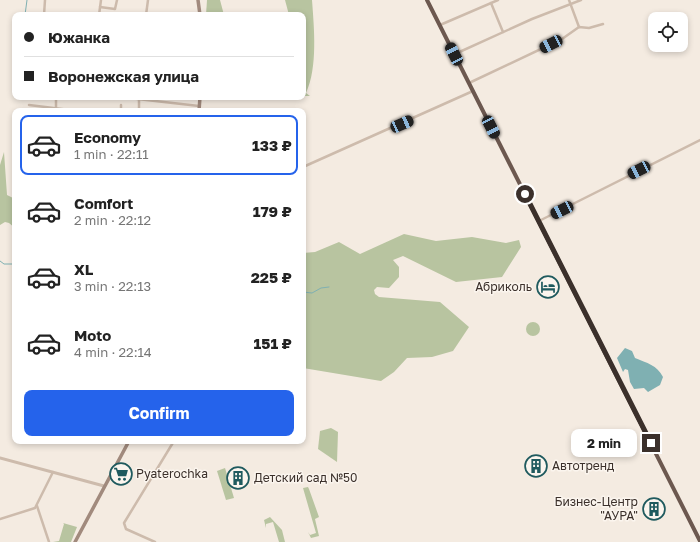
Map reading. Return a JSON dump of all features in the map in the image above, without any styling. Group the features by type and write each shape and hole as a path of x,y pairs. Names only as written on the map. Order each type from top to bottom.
{"highway":[{"path":"427,0 700,540"}],"main road":[{"path":"198,0 200,12"},
{"path":"199,106 200,100"},
{"path":"75,542 127,444"}],"street":[{"path":"44,12 45,0"},
{"path":"99,12 101,0"},
{"path":"100,7 115,9 117,0"},
{"path":"146,12 148,0"},
{"path":"440,26 498,0"},
{"path":"454,54 570,1 581,0"},
{"path":"570,1 579,27"},
{"path":"491,3 503,32"},
{"path":"469,83 562,39 579,27 589,28 603,24"},
{"path":"306,166 473,91"},
{"path":"56,100 56,107"},
{"path":"148,100 199,106"},
{"path":"29,105 62,108"},
{"path":"539,221 700,140"},
{"path":"155,542 126,529 124,523 172,444"},
{"path":"0,458 104,486"},
{"path":"0,519 36,508 52,472"},
{"path":"37,506 49,542"}],"green space":[{"path":"207,0 220,0 223,12 206,12"},
{"path":"285,0 312,0 314,60 310,83 306,93 306,12 288,12"},
{"path":"4,152 7,195 12,198 12,226 5,222 0,225 0,165"},
{"path":"404,234 436,241 472,237 506,243 519,240 521,247 502,277 456,282 403,256 393,260 399,267 399,277 389,288 377,287 374,290 375,294 379,297 440,302 469,327 453,351 432,357 407,358 394,372 381,381 306,368 306,253 315,252 339,242 360,254"},
{"path":"530,322 536,322 540,326 540,332 536,336 530,336 526,332 526,326"},
{"path":"331,428 338,432 337,462 318,449 320,431"},
{"path":"225,468 234,498 226,500 217,471"},
{"path":"308,487 319,517 315,519 319,536 311,538 308,532 310,535 316,533 303,488"},
{"path":"270,517 282,530 285,542 279,542 273,522 266,524 266,528 264,520"},
{"path":"63,523 77,527 71,542 53,542 59,541"}],"water":[{"path":"625,348 632,351 635,358 651,365 661,373 663,377 660,385 648,392 644,388 634,389 630,382 628,370 625,369 623,372 617,358"}],"waterway":[{"path":"25,12 27,0"},
{"path":"0,261 4,264 12,264"},
{"path":"306,292 312,293 321,288 329,287"}],"place":[{"name":"Абриколь","path":"548,287"},
{"name":"Автотренд","path":"536,466"},
{"name":"Pyaterochka","path":"121,474"},
{"name":"Детский сад №50","path":"238,478"},
{"name":"Бизнес-Центр \"АУРА\"","path":"654,509"}],"route":[{"path":"525,194 651,443"}]}
